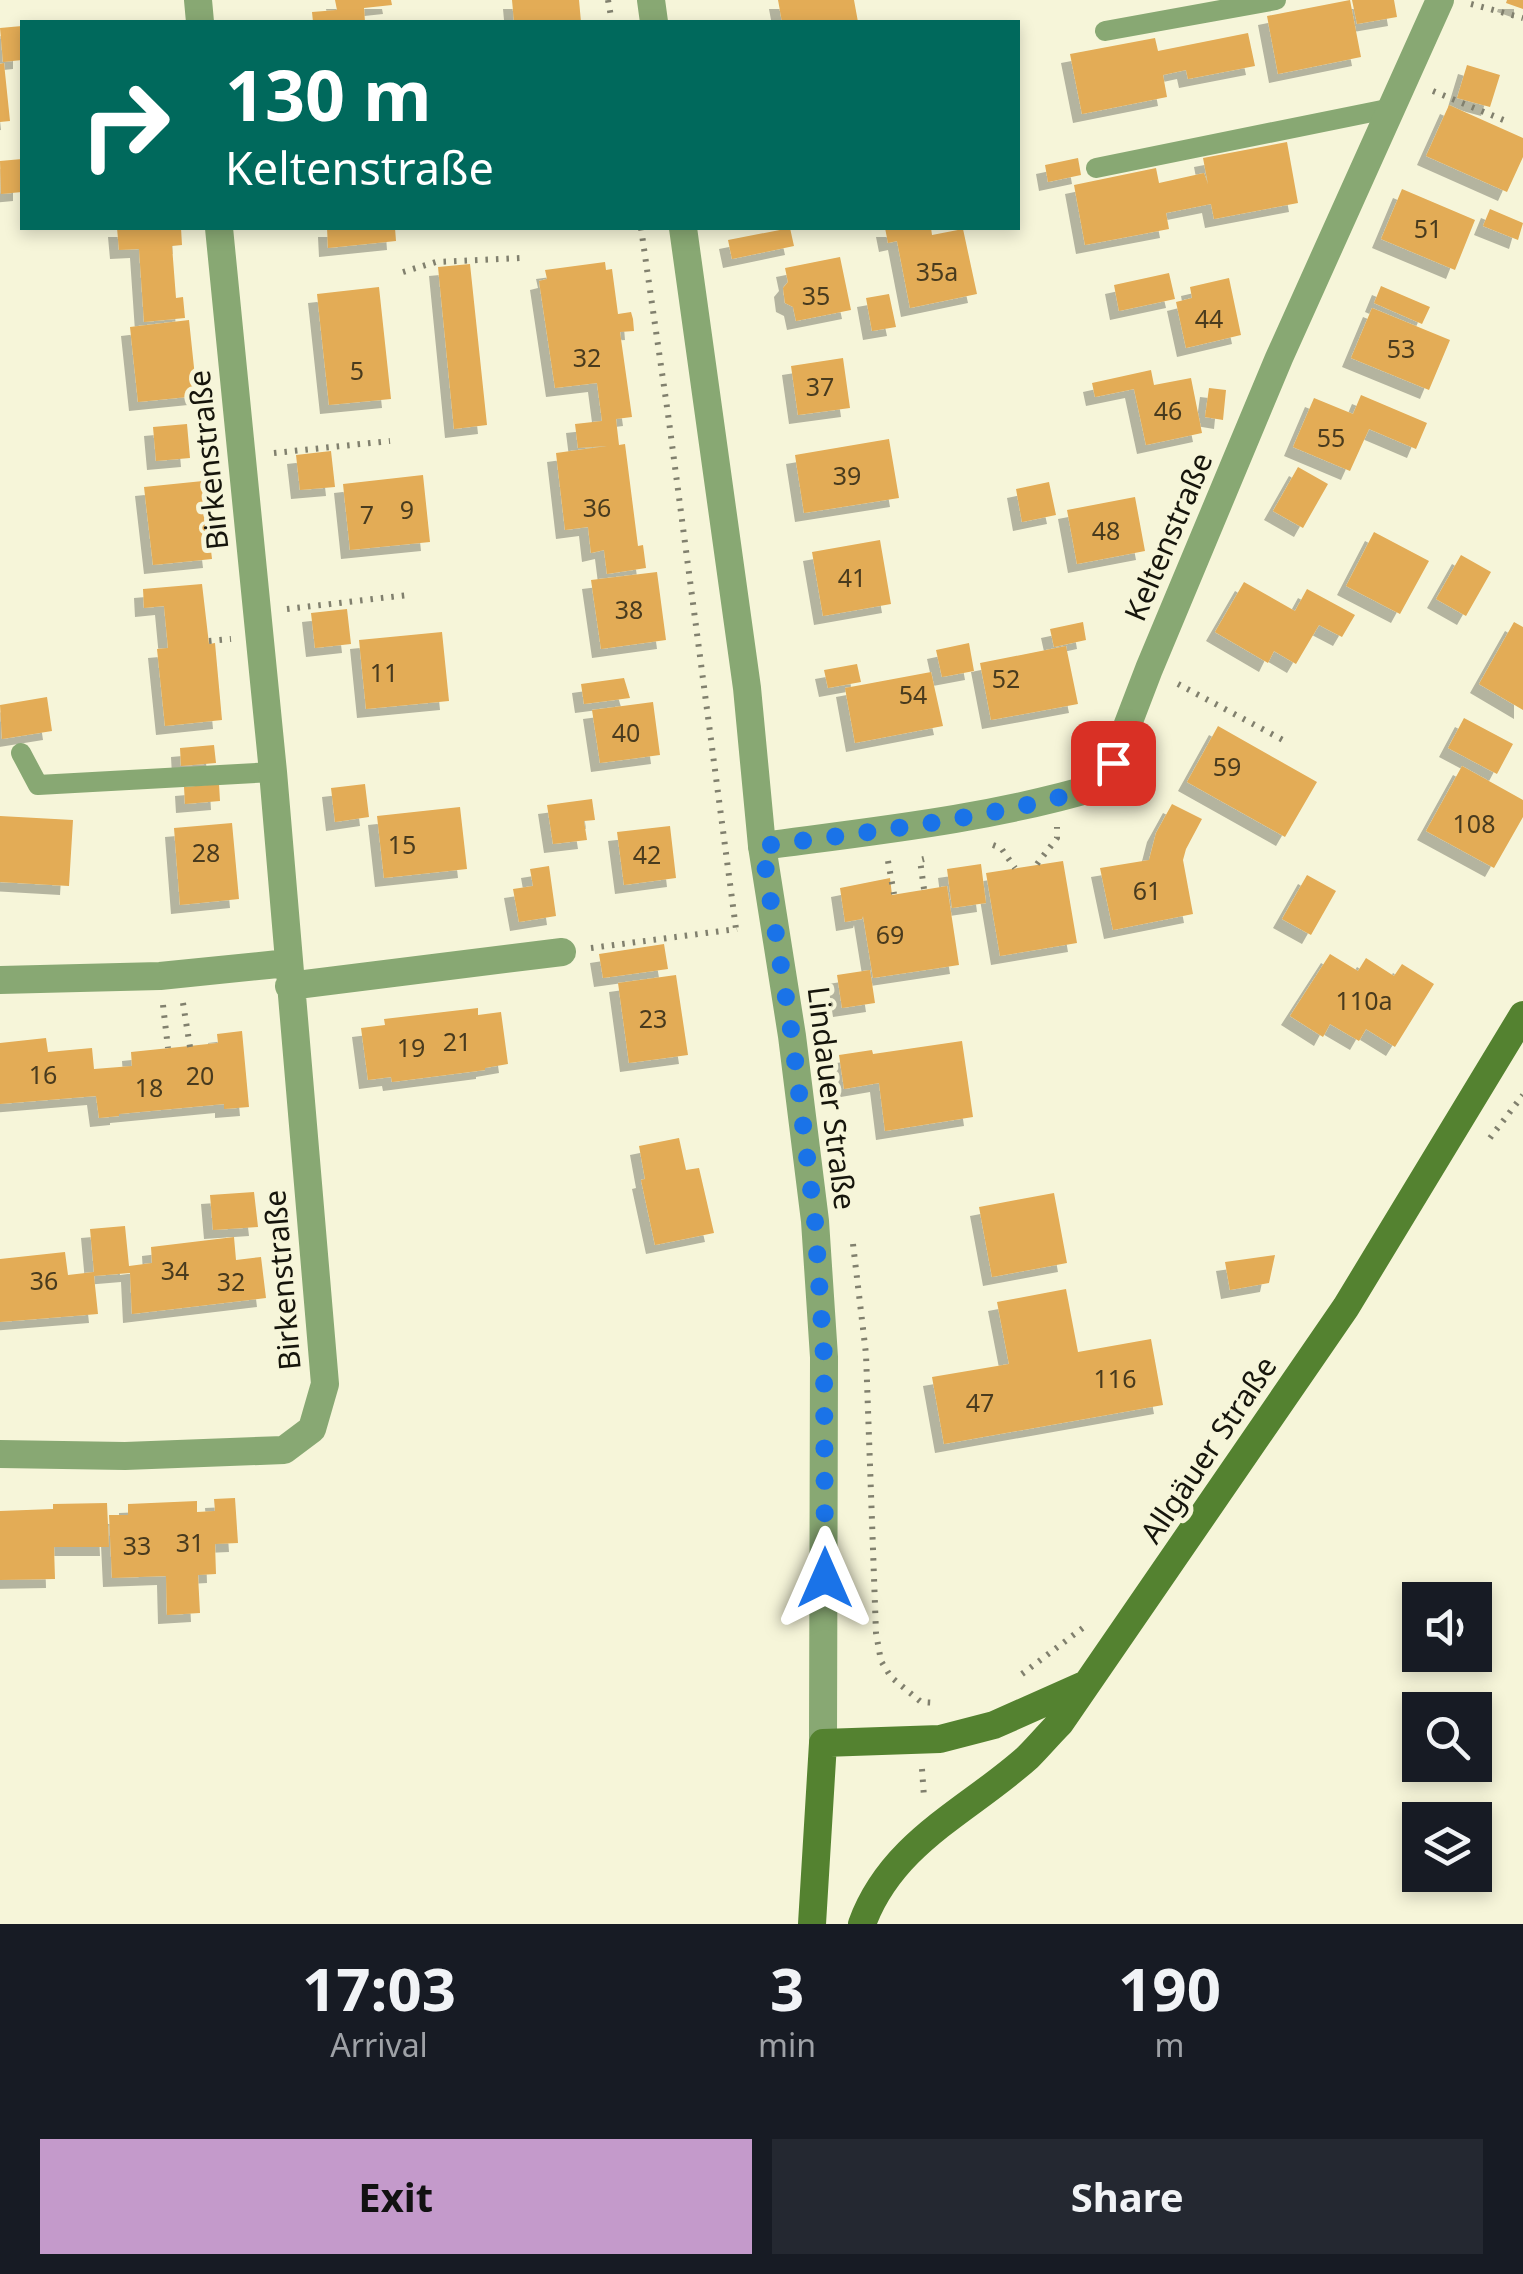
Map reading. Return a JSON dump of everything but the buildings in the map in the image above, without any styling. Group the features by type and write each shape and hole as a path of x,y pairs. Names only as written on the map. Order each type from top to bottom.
{"main road":[{"name":"Allgäuer Straße","path":"862,1924 892,1869 925,1835 1027,1758 1060,1723 1346,1307 1523,1015"},
{"path":"822,1743 940,1739 994,1725 1086,1684"},
{"name":"Lindauer Straße","path":"812,1924 822,1743"}],"street":[{"name":"Keltenstraße","path":"762,846 883,830 1059,798 1100,786 1113,763 1279,358 1440,0"},
{"name":"Birkenstraße","path":"0,1454 124,1456 284,1450 312,1429 325,1384 272,772 219,230"},
{"name":"Lindauer Straße","path":"682,230 747,688 762,846 810,1184 824,1357 822,1743"},
{"path":"0,980 288,974 562,952"}],"lane":[{"path":"1105,31 1276,0"},
{"path":"1096,168 1392,108"},
{"path":"21,753 38,785 272,772"}],"path":[{"path":"1458,0 1523,18"},
{"path":"1405,80 1506,121"},
{"path":"562,952 736,930 641,230"},
{"path":"403,272 436,262 520,258"},
{"path":"258,454 390,442"},
{"path":"271,611 408,595"},
{"path":"209,641 237,638"},
{"path":"1149,669 1283,740"},
{"path":"179,974 190,1046"},
{"path":"1012,1680 1083,1627"},
{"path":"922,1702 954,1704"},
{"path":"922,1760 925,1812"}],"route":[{"path":"825,1578 824,1357 815,1221 792,1036 762,846 883,830 1059,798 1100,786 1113,763"}]}
